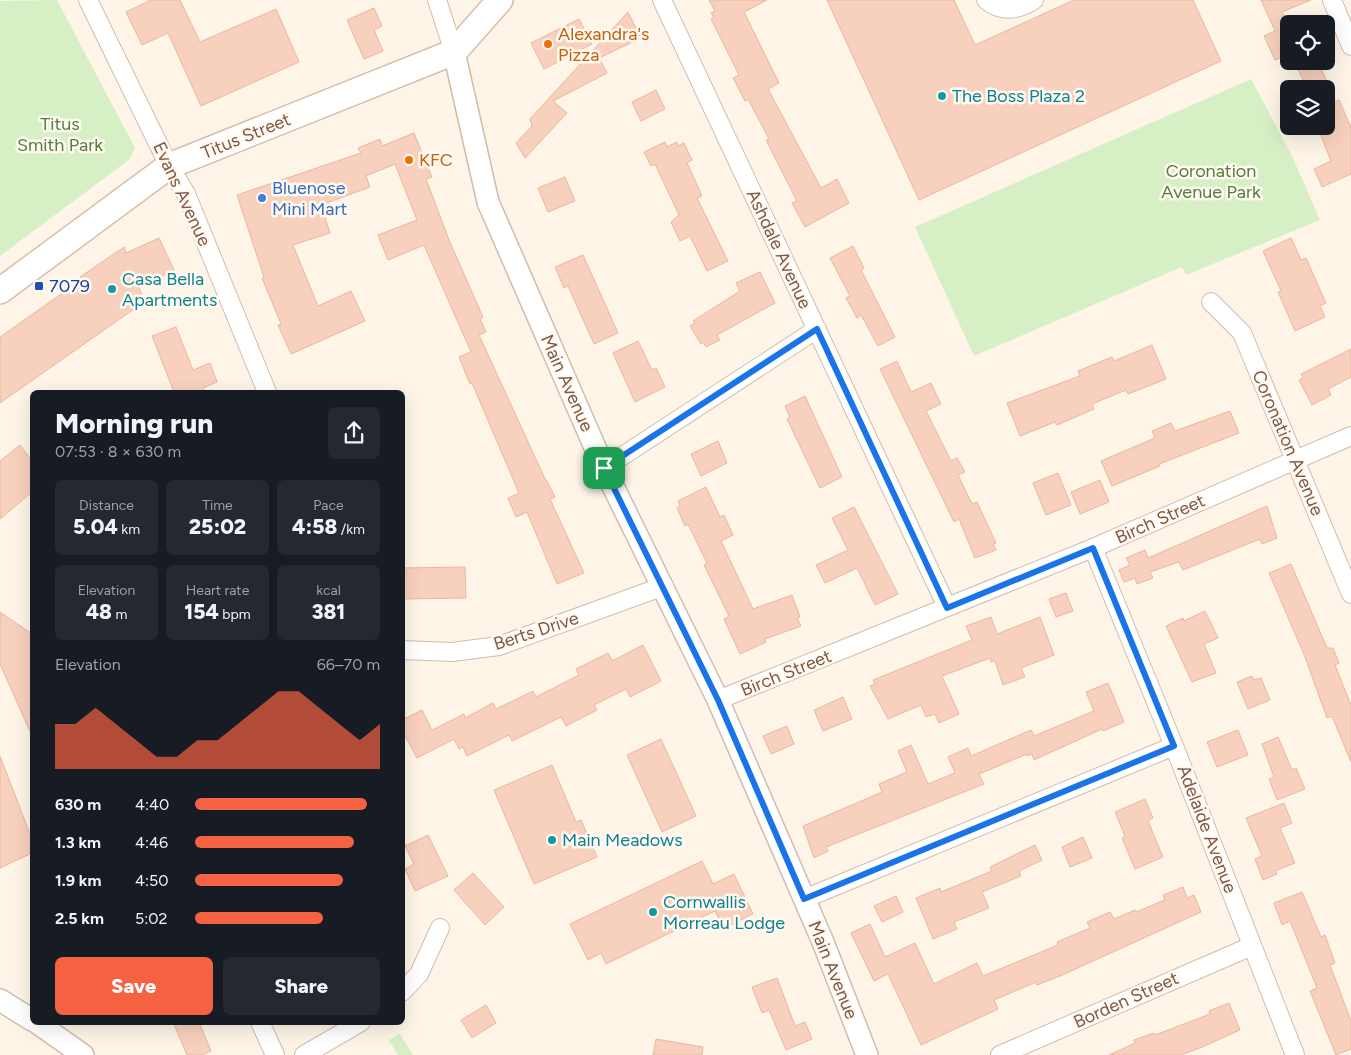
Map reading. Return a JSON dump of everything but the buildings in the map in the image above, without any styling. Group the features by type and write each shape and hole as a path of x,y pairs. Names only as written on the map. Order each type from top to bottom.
{"main road":[{"name":"Titus Street","path":"0,291 170,166 454,52 500,0"}],"street":[{"name":"Evans Avenue","path":"88,0 170,166 186,194 264,390"},
{"name":"Main Avenue","path":"437,0 454,52 488,202 604,468 664,586 718,700 823,942 866,1055"},
{"name":"Ashdale Avenue","path":"662,0 947,608"},
{"path":"986,0 1002,8 1013,9 1034,0"},
{"path":"1332,0 1351,46"},
{"name":"Coronation Avenue","path":"1210,302 1242,333 1351,594"},
{"path":"604,468 817,329"},
{"name":"Birch Street","path":"718,700 1093,548 1351,436"},
{"name":"Adelaide Avenue","path":"1093,548 1174,746 1295,1055"},
{"name":"Berts Drive","path":"405,650 452,652 499,646 664,586"},
{"path":"804,899 1174,746"},
{"path":"405,989 419,974 440,928"},
{"name":"Borden Street","path":"1000,1055 1252,946"},
{"path":"0,1000 30,1019"},
{"path":"40,1025 83,1055"},
{"path":"261,1025 275,1055"},
{"path":"304,1055 356,1025"}],"green space":[{"name":"Titus Smith Park","path":"57,0 135,148 130,159 0,256 0,1"},
{"name":"Coronation Avenue Park","path":"1251,79 1292,156 1320,220 1186,275 1182,267 974,356 915,227"},
{"path":"400,1034 413,1055 398,1055 389,1040"}],"place":[{"name":"Alexandra's Pizza","path":"548,44"},
{"name":"The Boss Plaza 2","path":"942,96"},
{"name":"KFC","path":"409,160"},
{"name":"Bluenose Mini Mart","path":"262,198"},
{"name":"7079","path":"39,286"},
{"name":"Casa Bella Apartments","path":"112,289"},
{"name":"Main Meadows","path":"552,840"},
{"name":"Cornwallis Morreau Lodge","path":"653,912"}],"route":[{"path":"817,329 947,608 1093,548 1174,746 804,899 718,700 664,586 604,468 817,329"}]}
